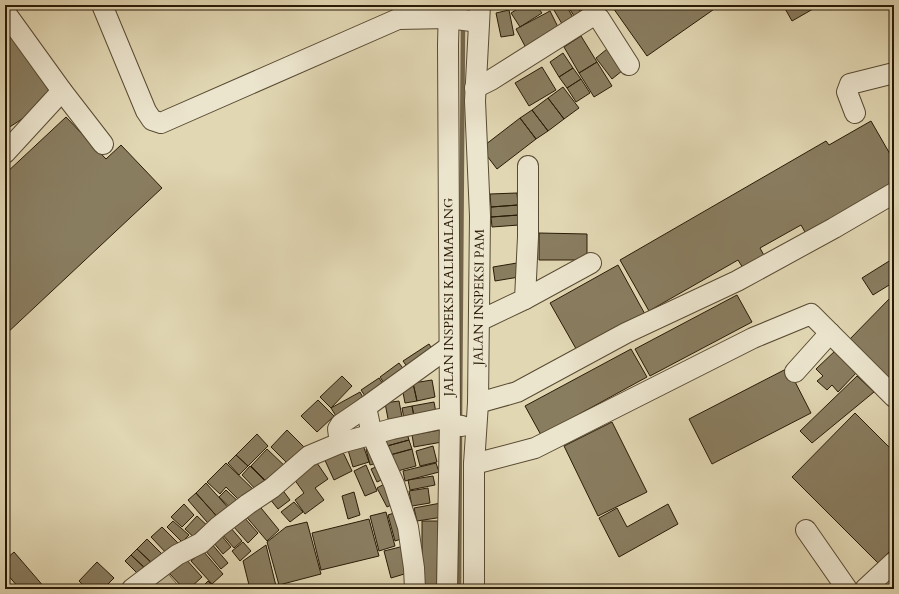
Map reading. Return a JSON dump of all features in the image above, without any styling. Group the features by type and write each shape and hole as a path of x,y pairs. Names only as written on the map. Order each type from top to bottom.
{"street":[{"path":"102,5 146,111 152,120 161,122 394,12 478,16"},
{"path":"5,12 62,91 103,144"},
{"name":"JALAN INSPEKSI KALIMALANG","path":"446,589 452,424 449,347 448,45 451,14"},
{"path":"475,88 491,80 594,15 599,18 629,64"},
{"name":"JALAN INSPEKSI PAM","path":"474,589 474,464 475,427 478,403 480,216 475,101 478,16"},
{"path":"854,113 848,92 850,84 894,73"},
{"path":"5,153 62,91"},
{"path":"525,299 528,237 528,166"},
{"path":"478,403 517,392 626,333 737,281 894,193"},
{"path":"479,321 525,299 592,263"},
{"path":"474,464 535,448 753,338 808,315 813,315 894,396"},
{"path":"795,372 830,333"},
{"path":"340,443 338,429 340,424 449,347"},
{"path":"366,407 372,435 394,484 408,528 414,568 415,589"},
{"path":"132,589 177,555 201,543 218,527 272,488 309,456 340,443 392,429 440,419 452,424 475,427"},
{"path":"806,530 847,589"},
{"path":"865,589 894,562"}],"shaded area":[{"path":"165,570 181,589 142,589"}],"building":[{"path":"524,5 536,5 542,13 520,27 511,13"},
{"path":"551,5 566,5 576,23 565,29"},
{"path":"567,5 576,5 584,17 578,22"},
{"path":"576,5 596,5 598,8 584,17"},
{"path":"611,5 720,5 647,56"},
{"path":"783,5 820,5 792,21"},
{"path":"509,10 514,35 501,37 496,13"},
{"path":"550,11 560,31 526,48 516,29"},
{"path":"5,18 56,97 5,130"},
{"path":"581,36 597,62 579,73 564,47"},
{"path":"612,45 628,66 612,79 596,58"},
{"path":"563,53 573,68 559,77 550,62"},
{"path":"597,62 612,86 594,97 579,73"},
{"path":"542,67 556,90 529,106 515,83"},
{"path":"573,68 581,79 567,88 559,77"},
{"path":"581,79 590,93 576,102 567,88"},
{"path":"563,87 579,108 564,119 548,98"},
{"path":"548,98 564,119 548,131 532,110"},
{"path":"532,110 548,131 536,139 520,118"},
{"path":"66,117 106,159 121,145 162,188 5,335 5,174"},
{"path":"520,118 536,139 497,169 481,148"},
{"path":"871,121 894,161 894,174 890,176 894,184 809,239 801,225 760,248 767,261 746,273 738,260 649,311 620,260 826,141 829,145"},
{"path":"517,193 518,205 491,207 490,194"},
{"path":"518,205 519,215 491,217 491,207"},
{"path":"519,215 519,225 492,227 491,217"},
{"path":"539,233 587,234 587,260 539,260"},
{"path":"894,258 894,282 873,295 862,278"},
{"path":"517,263 519,277 495,281 493,267"},
{"path":"618,265 646,316 579,354 550,303"},
{"path":"894,294 894,389 846,343"},
{"path":"737,295 752,322 650,376 635,349"},
{"path":"429,344 436,355 411,372 403,361"},
{"path":"631,349 647,377 541,435 525,406"},
{"path":"836,350 858,371 838,392 832,385 827,390 817,381 823,376 816,369"},
{"path":"399,363 408,375 388,389 380,377"},
{"path":"788,368 811,413 712,464 689,419"},
{"path":"342,376 352,386 331,408 320,397"},
{"path":"857,376 874,392 812,443 800,431"},
{"path":"379,378 387,390 369,402 361,390"},
{"path":"432,380 435,397 417,401 413,383"},
{"path":"413,383 417,401 405,403 402,387"},
{"path":"360,392 367,405 339,421 331,408"},
{"path":"318,400 334,416 317,432 301,416"},
{"path":"399,401 403,422 389,424 385,403"},
{"path":"434,402 437,418 415,422 412,406"},
{"path":"412,406 415,422 405,424 402,408"},
{"path":"855,413 894,452 894,547 878,563 792,477"},
{"path":"612,422 647,492 598,516 564,446"},
{"path":"287,430 307,450 291,467 271,447"},
{"path":"406,430 409,440 387,446 384,436"},
{"path":"440,430 442,442 414,447 412,435"},
{"path":"257,434 268,446 248,466 236,455"},
{"path":"409,440 412,449 390,455 387,446"},
{"path":"363,445 369,462 353,467 348,450"},
{"path":"376,446 381,462 370,465 366,449"},
{"path":"433,446 437,462 420,466 416,451"},
{"path":"341,448 352,471 334,480 323,456"},
{"path":"267,449 289,470 272,487 251,466"},
{"path":"412,449 416,466 394,472 390,455"},
{"path":"236,455 248,466 239,475 228,463"},
{"path":"226,463 256,492 244,505 226,487 220,494 207,482"},
{"path":"317,463 328,479 315,488 324,500 305,514 295,500 304,493 294,479"},
{"path":"436,463 439,472 405,481 403,471"},
{"path":"383,464 388,477 377,482 371,469"},
{"path":"366,465 377,491 365,496 354,471"},
{"path":"250,466 269,485 260,494 242,475"},
{"path":"433,476 435,485 410,490 408,480"},
{"path":"388,482 398,502 387,507 377,488"},
{"path":"206,483 232,512 221,521 196,493"},
{"path":"281,488 290,500 278,509 269,498"},
{"path":"428,488 430,503 412,506 409,491"},
{"path":"226,490 242,505 235,512 219,497"},
{"path":"354,492 360,515 348,519 342,496"},
{"path":"196,493 221,521 213,529 188,500"},
{"path":"294,502 303,512 290,522 281,512"},
{"path":"257,503 279,530 267,541 244,514"},
{"path":"441,503 443,517 417,521 414,508"},
{"path":"184,504 194,515 182,527 171,517"},
{"path":"668,504 678,524 619,557 599,518 617,508 627,527"},
{"path":"400,511 408,537 395,541 388,515"},
{"path":"386,512 395,546 379,551 370,516"},
{"path":"197,516 212,530 200,543 185,529"},
{"path":"243,516 258,533 248,543 233,526"},
{"path":"369,519 379,556 321,570 312,533"},
{"path":"173,521 189,535 182,542 167,527"},
{"path":"422,521 438,521 437,589 422,589"},
{"path":"307,522 321,574 279,585 267,542 286,527"},
{"path":"162,527 180,545 169,556 151,537"},
{"path":"230,527 242,541 234,548 222,534"},
{"path":"221,535 231,547 223,554 213,542"},
{"path":"147,539 163,555 154,565 137,549"},
{"path":"243,542 251,551 240,561 232,551"},
{"path":"211,543 228,563 221,569 204,549"},
{"path":"266,545 276,586 264,589 250,589 243,561"},
{"path":"404,546 411,572 391,578 384,551"},
{"path":"137,549 154,565 148,571 131,555"},
{"path":"203,551 223,574 212,584 191,561"},
{"path":"14,552 45,588 44,589 20,589 5,572 5,560"},
{"path":"131,555 148,571 141,577 125,561"},
{"path":"184,557 202,577 189,589 184,589 168,572"},
{"path":"97,562 114,578 103,589 87,589 79,581"},
{"path":"208,581 216,589 200,589"}],"waterway":[{"path":"463,5 463,15"},
{"path":"460,421 463,25"},
{"path":"459,589 460,431"}]}
